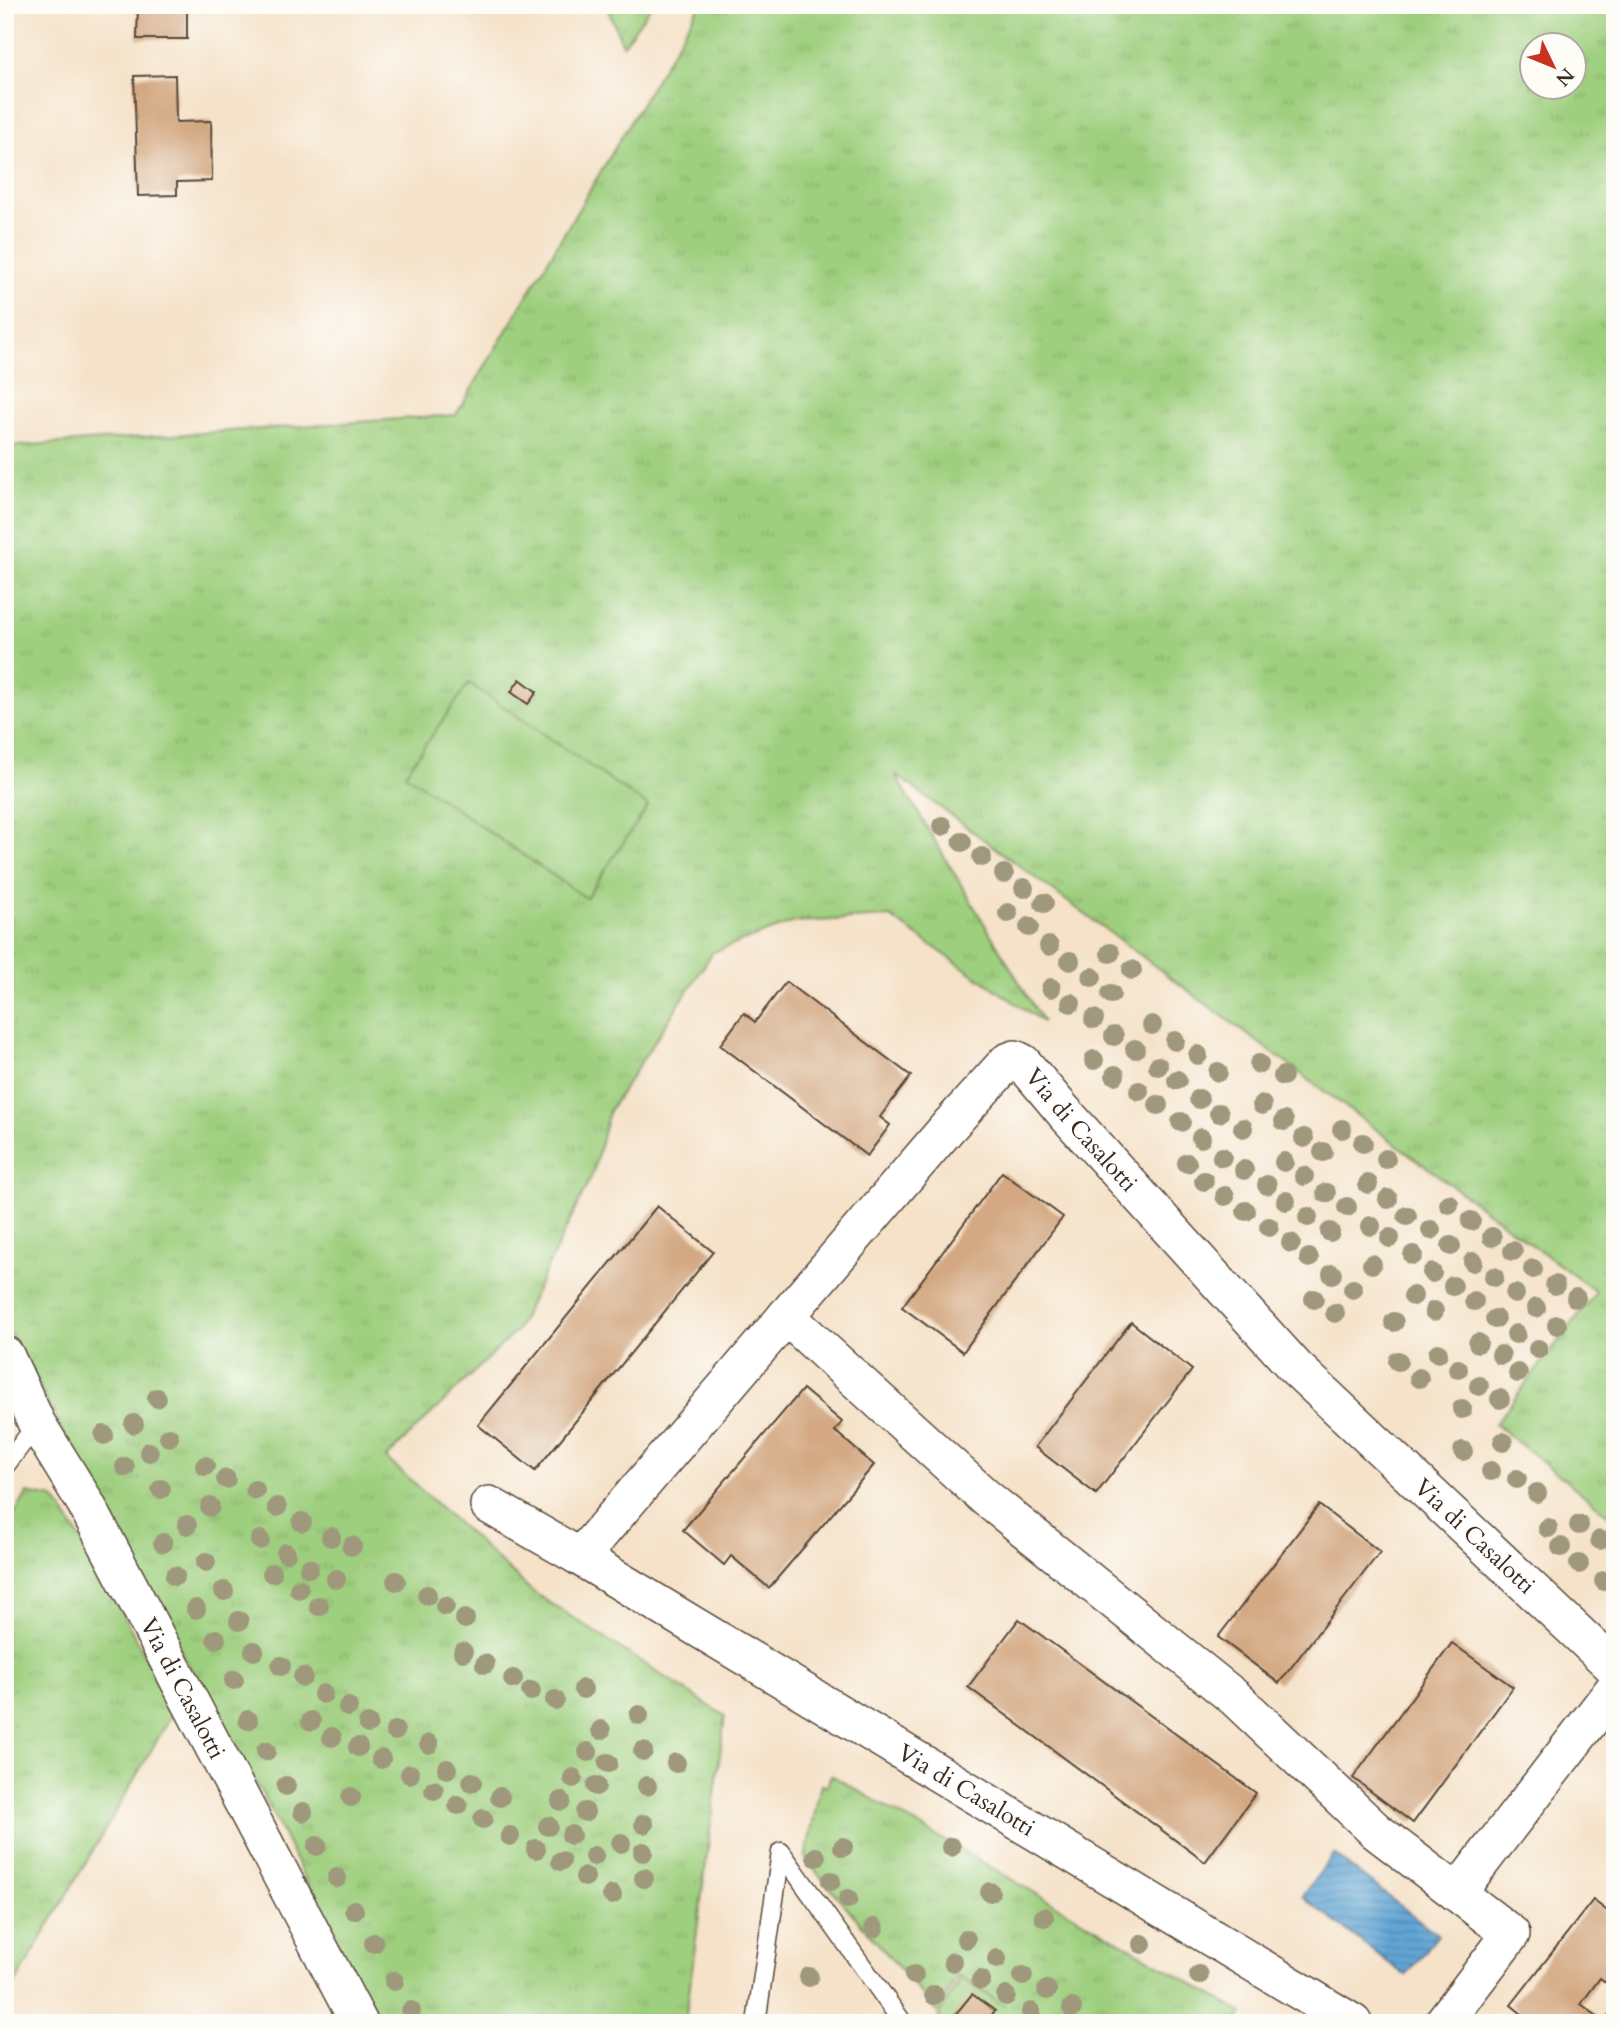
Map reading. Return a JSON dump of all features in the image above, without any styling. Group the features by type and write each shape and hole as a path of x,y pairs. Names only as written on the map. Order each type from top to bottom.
{"street":[{"name":"Via di Casalotti","path":"580,1557 949,1126 1007,1062 1015,1059 1023,1063 1064,1112 1296,1367 1615,1668"},
{"path":"786,1316 985,1497 1235,1698 1376,1832 1511,1934 1443,2023"},
{"name":"Via di Casalotti","path":"5,1355 37,1424 85,1502 359,2023"},
{"name":"Via di Casalotti","path":"488,1505 580,1557 1353,2023"},
{"path":"1457,1893 1615,1688"}],"lane":[{"path":"5,1466 37,1424"},
{"path":"756,2023 781,1852 903,2023"}],"green space":[{"path":"606,5 652,5 623,45"},
{"path":"700,5 1615,5 1615,1520 1495,1424 1596,1292 895,774 1043,1022 890,917 794,922 713,952 609,1111 593,1173 517,1330 386,1458 533,1592 725,1716 685,2023 383,2023 321,1912 268,1804 216,1716 5,1323 5,447 456,415"},
{"path":"469,683 648,806 586,898 405,774"},
{"path":"27,1493 53,1498 60,1506 99,1569 174,1711 5,2001 5,1531"},
{"path":"831,1775 1243,2013 1237,2023 944,2023 938,2016 961,1978 1005,2006 958,1975 937,2012 805,1859 821,1784 827,1786"}],"water":[{"path":"1334,1854 1438,1935 1406,1976 1302,1896"}],"building":[{"path":"138,5 226,5 226,8 187,8 187,39 137,39"},
{"path":"175,75 176,122 211,121 212,181 177,182 177,195 138,196 134,76"},
{"path":"520,679 537,692 528,704 511,692"},
{"path":"786,982 911,1076 880,1117 890,1125 867,1156 720,1045 744,1013 755,1022"},
{"path":"1002,1172 1063,1217 963,1352 902,1307"},
{"path":"657,1206 713,1252 535,1471 478,1425"},
{"path":"1131,1322 1192,1370 1096,1494 1035,1447"},
{"path":"803,1389 842,1422 835,1431 874,1465 769,1588 731,1556 724,1565 683,1530"},
{"path":"1319,1505 1380,1552 1279,1683 1218,1637"},
{"path":"1019,1619 1256,1793 1205,1862 968,1687"},
{"path":"1452,1643 1513,1687 1413,1823 1353,1778"},
{"path":"1593,1900 1615,1917 1615,1990 1600,1978 1581,2004 1604,2021 1615,2006 1615,2023 1533,2023 1511,2005"},
{"path":"972,1994 995,2011 985,2023 963,2023 954,2016"}]}
